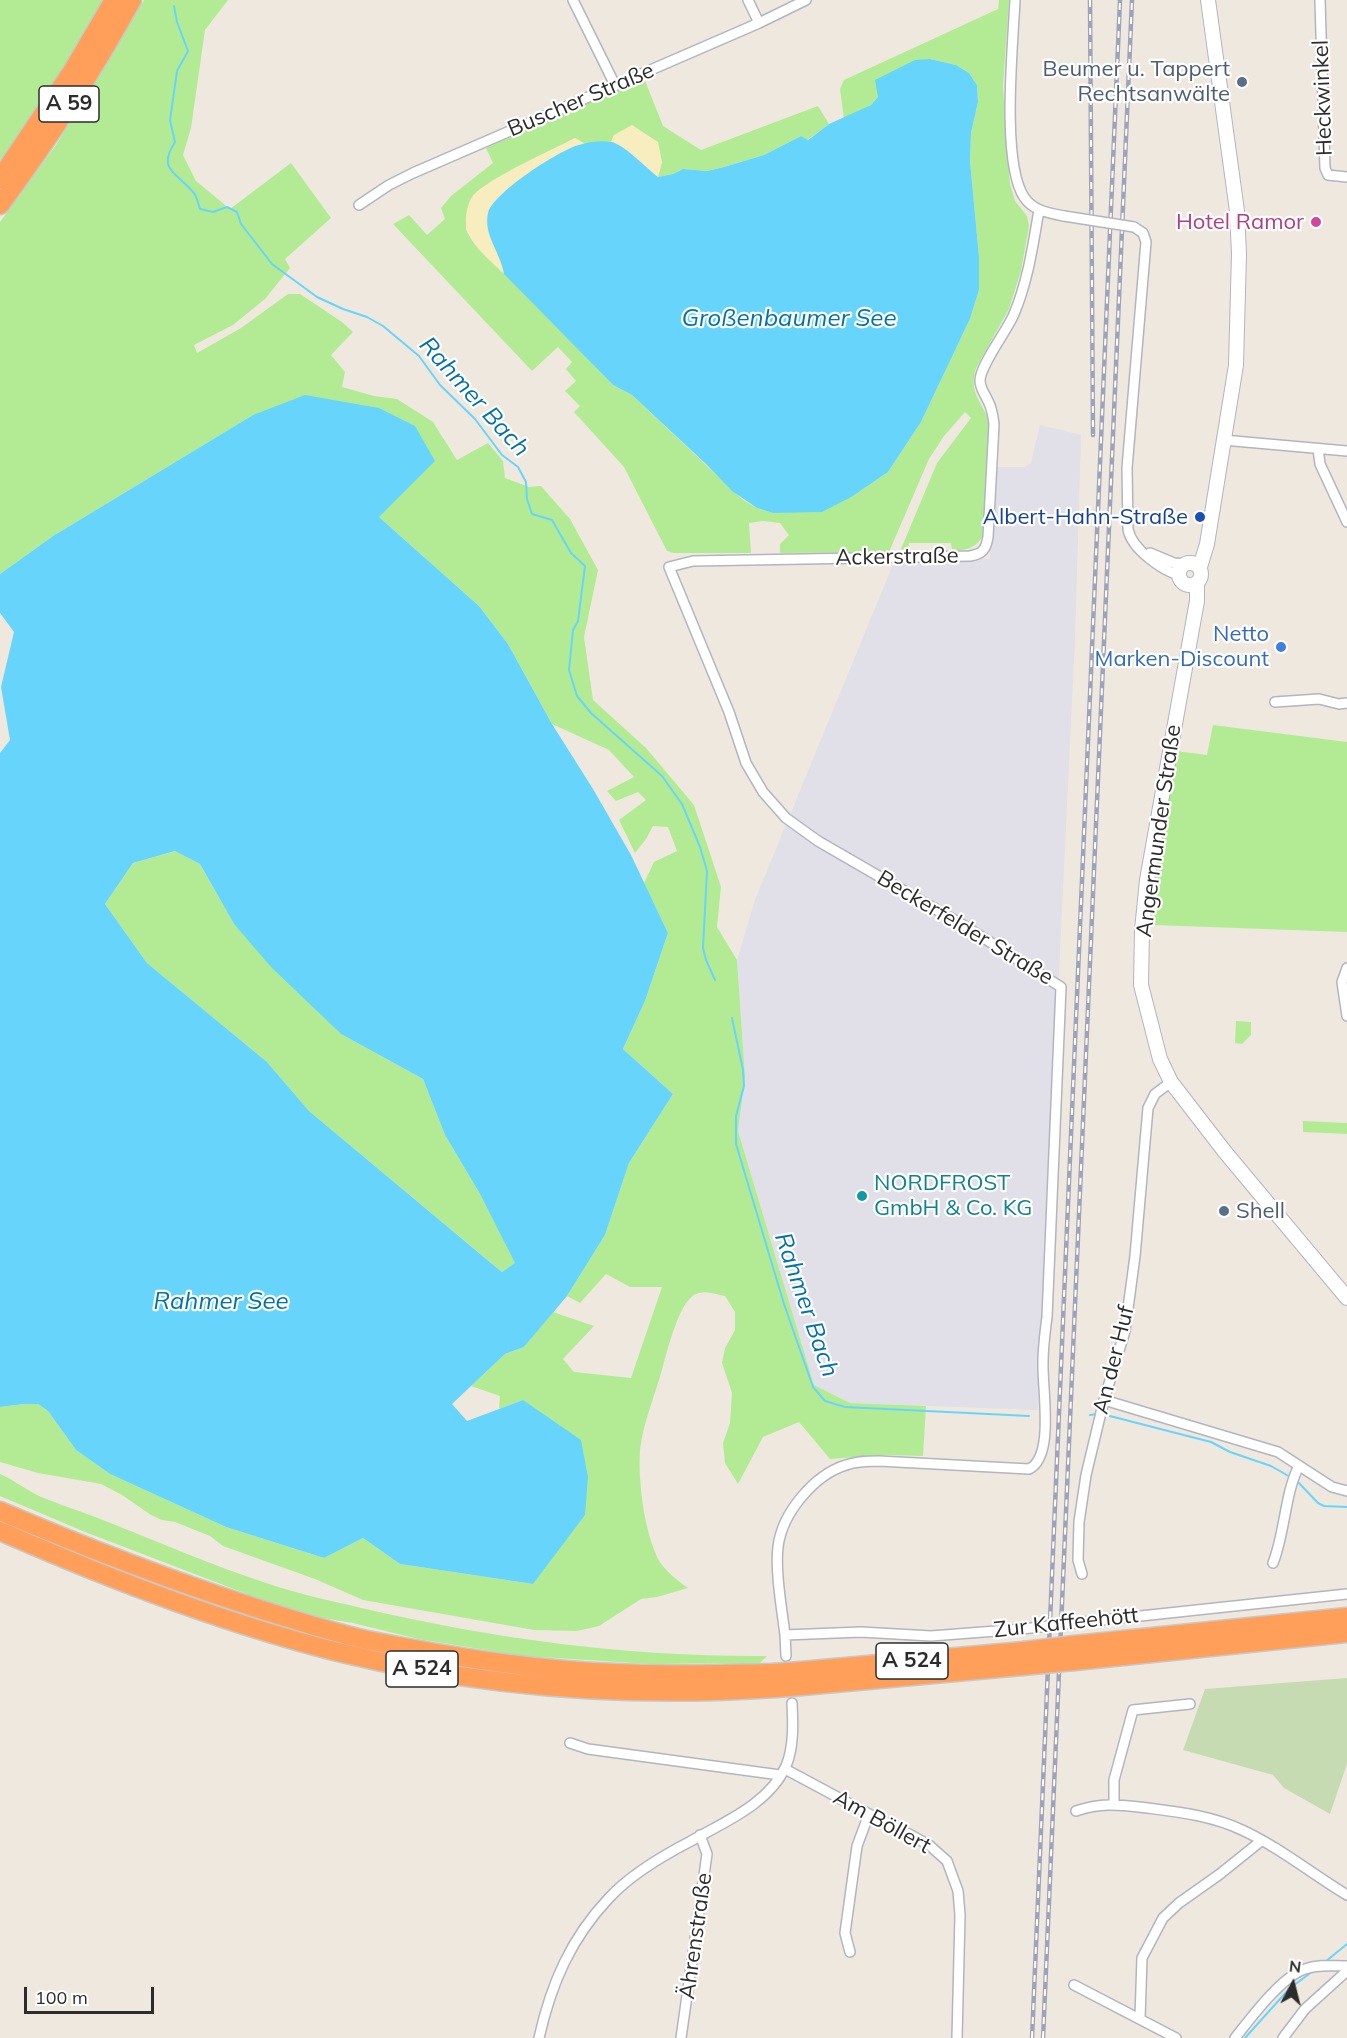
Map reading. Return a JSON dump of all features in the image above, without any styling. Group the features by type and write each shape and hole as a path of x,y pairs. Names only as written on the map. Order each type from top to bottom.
{"highway":[{"name":"A 59","path":"0,179 73,70 114,0"},
{"name":"A 59","path":"0,205 46,140 132,0"},
{"name":"A 524","path":"0,1510 150,1573 303,1623 365,1639 433,1652 531,1666 612,1673 774,1680 801,1679 1074,1653 1347,1633"},
{"name":"A 524","path":"0,1531 82,1567 251,1628 339,1652 418,1668 528,1685 608,1691 690,1693 774,1680"},
{"name":"A 524","path":"1074,1653 1347,1617"},
{"path":"1274,1640 1347,1644"}],"main road":[{"path":"1190,573 1208,531 1236,365 1239,233 1208,0"},
{"name":"Angermunder Straße","path":"1190,573 1189,598 1192,622 1149,868 1142,930 1141,985 1160,1059 1171,1082 1225,1152 1347,1298"}],"street":[{"path":"573,0 615,86"},
{"path":"748,0 759,22"},
{"name":"Buscher Straße","path":"359,205 389,184 806,0"},
{"path":"1015,0 1010,117 1015,170 1024,197 1039,210 1134,227 1143,233 1146,242 1127,468 1129,537 1137,547 1174,563 1190,573"},
{"name":"Heckwinkel","path":"1320,0 1325,168 1328,175 1347,177"},
{"name":"Ackerstraße","path":"669,567 693,561 970,556 984,550 988,537 994,424 980,379 982,371 1008,328 1022,294 1039,210"},
{"path":"1224,440 1347,451"},
{"path":"1318,449 1320,464 1347,522"},
{"name":"Beckerfelder Straße","path":"669,567 729,712 746,763 763,792 786,818 818,841 961,923 1061,987 1043,1365 1045,1428 1040,1460 1029,1469 879,1461 845,1465 823,1477 806,1492 795,1507 786,1521 778,1546 785,1635"},
{"path":"1275,702 1319,699 1339,704 1347,703"},
{"path":"1347,968 1342,982 1347,1016"},
{"name":"An der Huf","path":"1082,1574 1078,1560 1079,1522 1086,1475 1099,1420 1125,1331 1135,1256 1148,1108 1155,1094 1171,1082"},
{"path":"1103,1404 1278,1452 1298,1469 1332,1487 1347,1491"},
{"path":"1273,1563 1280,1546 1298,1469"},
{"name":"Zur Kaffeehött","path":"785,1635 861,1632 931,1636 1022,1629 1347,1594"},
{"path":"785,1635 786,1656"},
{"path":"539,2038 556,1977 580,1932 610,1897 651,1864 754,1804 783,1772 789,1758 793,1724 792,1703"},
{"path":"1114,1804 1114,1780 1133,1710 1190,1704"},
{"path":"570,1743 588,1749 783,1772"},
{"name":"Am Böllert","path":"783,1772 929,1845 946,1861 958,1891 960,1915 957,2038"},
{"path":"1076,1811 1094,1805 1114,1804 1184,1813 1211,1819 1241,1829 1347,1895"},
{"path":"850,1952 845,1933 857,1845 869,1814"},
{"name":"Ährenstraße","path":"681,2038 707,1854 700,1835"},
{"path":"1140,2018 1142,1958 1156,1929 1171,1909 1261,1841"},
{"path":"1235,2038 1282,1984 1301,1970 1313,1966 1347,1966"},
{"path":"1284,2038 1305,2009 1347,1971"},
{"path":"1074,1985 1176,2038"}],"shaded area":[{"path":"1040,425 1081,435 1075,638 1038,1410 850,1403 814,1385 738,1131 745,1077 737,960 755,900 894,562 990,559 995,467 1024,467 1031,463"}],"green space":[{"path":"0,0 105,0 65,66 0,164"},
{"path":"144,0 228,0 205,30 191,128 183,155 196,181 230,209 291,163 331,218 285,259 290,268 265,299 233,325 194,345 197,353 241,328 288,294 300,294 353,332 331,355 345,372 342,387 374,396 397,399 433,422 457,460 488,443 503,461 505,478 529,487 541,486 570,519 598,570 584,637 593,700 646,748 694,805 721,887 717,927 737,960 745,1077 738,1131 814,1385 850,1403 926,1406 923,1456 886,1455 830,1459 799,1422 763,1437 738,1484 725,1463 723,1443 730,1423 732,1393 722,1363 725,1348 735,1330 735,1312 725,1296 706,1292 694,1295 684,1307 671,1338 640,1450 643,1506 653,1547 664,1567 688,1588 641,1599 599,1626 577,1631 534,1630 363,1600 315,1579 223,1546 210,1536 175,1522 162,1520 101,1484 38,1473 0,1462 0,1407 38,1404 48,1411 76,1450 110,1474 226,1527 324,1558 363,1538 400,1564 533,1584 523,1400 499,1409 500,1396 471,1386 505,1354 524,1347 553,1312 594,1326 563,1359 574,1372 631,1378 662,1287 630,1287 606,1274 580,1303 567,1296 605,1235 629,1163 673,1094 623,1049 645,1001 668,933 644,883 654,862 677,851 668,827 653,826 635,853 619,820 646,800 638,792 616,801 607,791 634,777 609,750 552,724 508,644 479,606 379,517 253,415 53,536 0,574 0,222 56,145"},
{"path":"999,0 1009,0 1003,86 1010,184 1015,201 1027,216 1029,226 1021,271 1009,309 976,368 974,377 977,397 990,423 985,532 976,545 968,549 952,550 951,543 909,543 908,551 901,549 937,463 971,418 965,412 944,436 929,459 889,552 780,553 780,544 789,535 780,523 763,521 749,523 751,553 674,553 667,551 624,467 574,412 580,406 565,391 576,381 566,369 572,362 558,347 532,371 393,224 409,215 427,235 445,219 441,208 451,196 493,163 486,148 644,78 663,126 701,150 818,106 829,124 807,140 801,136 764,155 707,171 683,169 658,177 662,161 614,135 611,142 585,144 575,138 472,198 466,215 466,230 472,240 613,385 632,395 743,500 773,513 853,496 888,472 921,422 970,319 979,290 979,257 970,161 971,133 978,102 977,85 969,73 956,65 930,59 878,97 871,105 844,119 840,89 844,80 998,9"},
{"path":"1213,725 1347,742 1347,932 1154,925 1157,865 1176,751 1207,755"},
{"path":"176,851 200,864 234,924 341,1034 423,1079 445,1135 480,1194 516,1263 502,1272 309,1111 267,1062 147,963 105,904 133,863"},
{"path":"1236,1021 1251,1022 1251,1035 1242,1044 1235,1043"},
{"path":"1303,1121 1347,1123 1347,1134 1303,1132"},
{"path":"0,1474 32,1493 208,1562 281,1588 332,1601 419,1621 567,1645 717,1656 767,1656 760,1663 650,1664 523,1656 418,1639 353,1623 299,1614 85,1532 0,1496"},
{"path":"1347,1678 1347,1764 1330,1814 1284,1788 1273,1775 1183,1750 1205,1689"}],"sand":[{"path":"632,125 658,142 662,162 658,177 630,153 611,142 614,135"},
{"path":"575,138 585,144 576,145 487,230 502,263 504,274 479,250 468,233 467,210 472,197 490,182"}],"water":[{"name":"Großenbaumer See","path":"930,59 956,65 969,73 977,85 978,102 971,133 970,161 979,257 979,290 970,319 921,422 888,472 853,496 822,512 773,513 757,508 732,491 632,395 613,385 504,274 488,229 488,213 502,195 528,173 557,155 586,143 603,141 616,144 658,177 683,169 707,171 724,167 764,155 801,136 808,140 829,124 871,105 878,97 875,80 915,60"},
{"name":"Rahmer See","path":"305,395 379,408 415,426 435,461 379,517 479,606 508,644 552,724 631,855 668,933 645,1001 623,1049 673,1094 629,1163 605,1235 567,1296 524,1347 505,1354 452,1404 467,1421 523,1400 581,1440 588,1477 585,1515 533,1584 400,1564 363,1538 324,1558 226,1527 110,1474 76,1450 48,1411 38,1404 0,1407 0,753 10,740 1,687 14,632 0,613 0,574 53,536 253,415","holes":["175,851 200,864 234,924 271,967 341,1034 423,1079 445,1135 480,1194 515,1263 502,1272 309,1111 267,1062 147,963 105,904 133,863"]}],"waterway":[{"name":"Rahmer Bach","path":"174,6 177,22 188,51 177,71 170,120 175,142 168,159 171,170 194,194 200,209 213,212 227,207 237,212 241,224 272,264 317,297 367,317 383,326 419,356 440,385 475,419 502,455 518,467 526,482 527,499 532,514 552,520 571,553 585,566 578,621 573,630 569,670 577,696 591,713 662,776 682,804 700,847 707,871 703,948 715,980"},
{"name":"Rahmer Bach","path":"732,1018 744,1086 736,1116 736,1144 784,1304 813,1387 825,1401 845,1407 1029,1416"},
{"name":"Rahmer Bach","path":"1090,1415 1097,1414"},
{"name":"Rahmer Bach","path":"1102,1414 1211,1442 1230,1452 1271,1466 1292,1478"},
{"name":"Rahmer Bach","path":"1297,1481 1318,1503 1324,1506 1347,1507"},
{"name":"Rahmer Bach","path":"1325,1962 1347,1944"},
{"name":"Rahmer Bach","path":"1245,2038 1289,1989 1313,1971"}],"railway":[{"path":"1090,0 1093,435"},
{"path":"1032,2038 1120,0"},
{"path":"1043,2038 1132,0"}],"place":[{"name":"Beumer u. Tappert Rechtsanwälte","path":"1242,82"},
{"name":"Hotel Ramor","path":"1316,222"},
{"name":"Albert-Hahn-Straße","path":"1200,517"},
{"name":"Netto Marken-Discount","path":"1281,647"},
{"name":"NORDFROST GmbH & Co. KG","path":"862,1196"},
{"name":"Shell","path":"1224,1211"}]}
